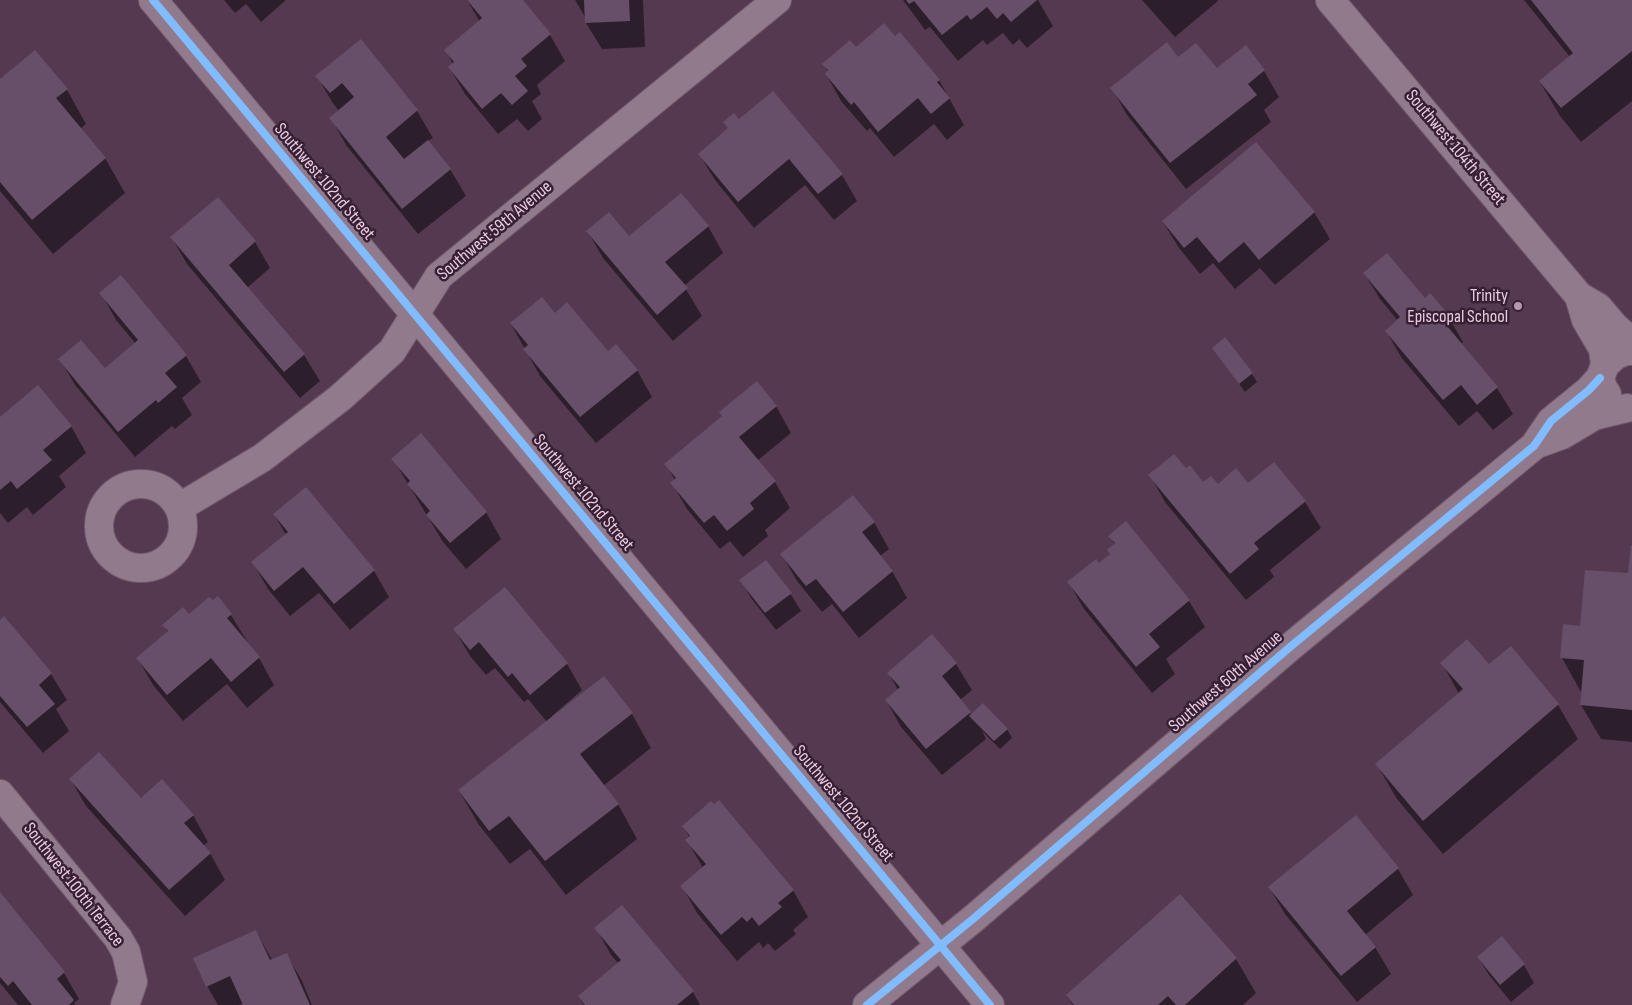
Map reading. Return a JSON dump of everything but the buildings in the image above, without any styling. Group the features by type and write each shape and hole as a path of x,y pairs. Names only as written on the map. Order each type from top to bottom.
{"street":[{"name":"Southwest 102nd Street","path":"153,0 990,1005"},
{"name":"Southwest 59th Avenue","path":"180,507 262,458 340,398 392,351 439,276 777,0"},
{"name":"Southwest 104th Street","path":"1330,0 1579,296 1598,307 1614,326 1632,342"},
{"name":"Southwest 104th Street","path":"1579,296 1586,320 1603,349 1603,388 1608,397 1629,409"},
{"name":"Southwest 60th Avenue","path":"1534,446 1551,421 1589,390 1616,355 1632,351"},
{"name":"Southwest 60th Avenue","path":"867,1005 941,945 1290,647 1534,446 1562,434 1594,416 1629,409"},
{"name":"Southwest 100th Terrace","path":"0,794 118,938 126,952 129,994"}],"cycle path":[{"path":"153,0 990,1005"},
{"path":"867,1005 973,919 1290,647 1534,446 1551,421 1589,390 1600,378"}],"place":[{"name":"Trinity Episcopal School","path":"1518,306"}]}
